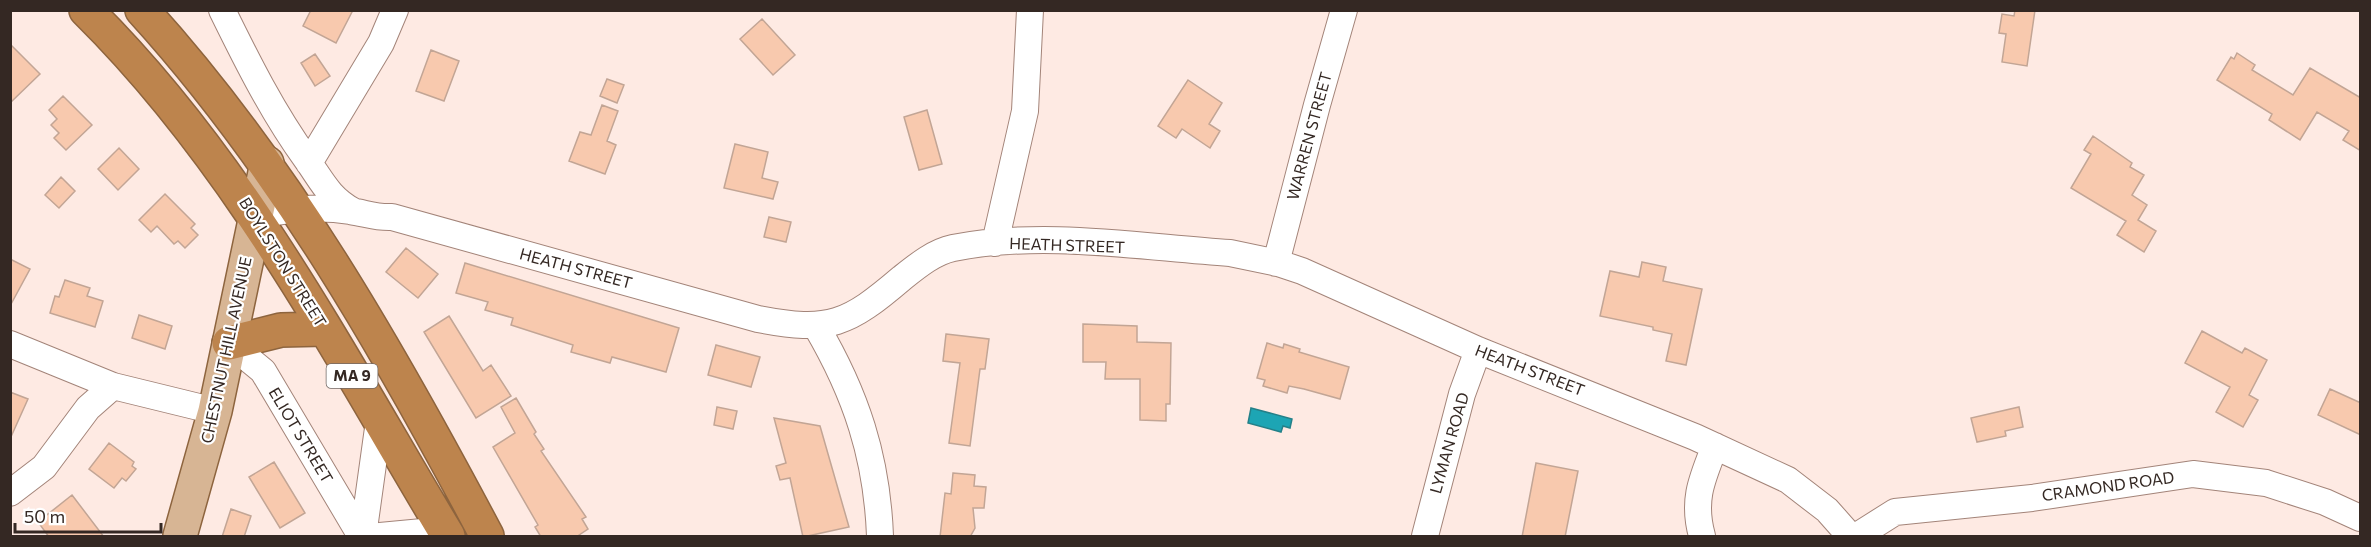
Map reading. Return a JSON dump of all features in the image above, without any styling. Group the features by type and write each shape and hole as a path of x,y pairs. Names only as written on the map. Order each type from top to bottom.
{"highway":[{"name":"BOYLSTON STREET","path":"86,10 167,97 207,148 255,216 446,533"},
{"name":"MA 9","path":"142,10 196,72 267,163 297,208 414,403 488,537"},
{"path":"229,343 275,331 325,329"}],"main road":[{"name":"CHESTNUT HILL AVENUE","path":"180,537 215,411 267,163"}],"street":[{"path":"222,10 268,103 327,192 354,211"},
{"path":"309,163 381,43 395,10"},
{"path":"995,243 1025,111 1030,10"},
{"name":"WARREN STREET","path":"1276,263 1344,10"},
{"path":"309,163 327,172 392,217"},
{"name":"HEATH STREET","path":"255,216 297,208 354,211 373,217 392,217 758,319 788,325 816,326 836,323 858,314 929,258 950,249 995,243 1061,242 1230,253 1302,271 1478,350 1715,446 1788,480 1827,510 1850,537"},
{"path":"816,326 834,357 869,447 879,492 880,537"},
{"name":"ELIOT STREET","path":"229,343 263,371 362,537"},
{"path":"10,344 113,386 215,411"},
{"name":"LYMAN ROAD","path":"1425,537 1462,394 1478,350"},
{"path":"10,493 44,467 88,408 113,386"},
{"name":"ELIOT STREET","path":"362,537 379,421"},
{"path":"1702,537 1697,519 1698,489 1715,446"},
{"name":"CRAMOND ROAD","path":"1857,537 1895,512 2032,498 2193,474 2266,483 2325,502 2361,518"},
{"path":"380,537 446,533"}],"water":[{"path":"1251,408 1292,419 1290,428 1283,426 1281,432 1248,423"}],"building":[{"path":"311,10 353,10 336,43 303,26"},
{"path":"2015,10 2035,10 2027,66 2002,62 2006,34 1999,33 2002,14 2014,16"},
{"path":"762,19 795,55 773,75 740,39"},
{"path":"10,44 40,74 10,103"},
{"path":"431,50 459,61 444,101 416,91"},
{"path":"2237,53 2255,65 2252,70 2293,95 2310,68 2361,98 2361,151 2343,140 2349,131 2317,112 2300,140 2269,120 2272,114 2217,80 2231,57 2234,59"},
{"path":"315,54 330,76 315,86 301,63"},
{"path":"607,79 624,85 617,103 600,96"},
{"path":"1188,80 1222,103 1209,124 1220,131 1210,148 1182,129 1176,138 1158,126"},
{"path":"63,96 92,125 66,150 54,138 59,133 51,125 57,119 49,110"},
{"path":"602,105 618,111 607,141 616,145 605,174 569,161 580,132 591,135"},
{"path":"927,110 942,164 919,170 904,117"},
{"path":"2093,136 2132,163 2130,167 2144,175 2132,195 2147,205 2138,220 2156,231 2144,252 2117,235 2126,221 2071,188 2091,154 2084,150"},
{"path":"735,144 768,152 762,178 778,182 773,199 724,188"},
{"path":"119,148 139,169 118,190 98,169"},
{"path":"61,177 75,191 59,208 45,195"},
{"path":"165,194 195,224 191,228 198,235 185,248 178,241 174,244 157,226 151,232 139,220"},
{"path":"769,217 791,222 786,242 764,237"},
{"path":"406,248 438,274 418,298 386,272"},
{"path":"10,259 30,269 10,306"},
{"path":"1642,262 1666,267 1663,281 1702,289 1686,365 1666,361 1672,334 1653,330 1653,327 1600,316 1610,271 1639,277"},
{"path":"465,263 679,328 666,372 612,357 610,363 571,352 573,345 511,325 513,318 485,310 488,302 456,293"},
{"path":"65,280 90,288 87,296 103,301 95,327 50,313 55,296 59,297"},
{"path":"139,315 172,326 165,349 132,338"},
{"path":"449,316 483,371 491,365 511,396 476,418 424,332"},
{"path":"1083,324 1137,326 1137,342 1171,343 1170,404 1166,404 1166,421 1140,420 1140,379 1105,379 1106,362 1083,362"},
{"path":"2202,331 2242,353 2245,348 2267,360 2249,395 2258,400 2243,427 2216,412 2230,387 2185,363"},
{"path":"946,334 989,339 985,369 980,369 970,446 949,443 960,363 943,361"},
{"path":"1267,343 1283,348 1284,344 1300,349 1299,352 1349,367 1340,399 1289,386 1287,393 1263,386 1265,380 1257,378"},
{"path":"716,345 760,357 751,387 708,375"},
{"path":"2330,389 2361,403 2361,435 2318,415"},
{"path":"10,392 28,399 10,439"},
{"path":"516,398 536,432 534,434 544,449 541,451 586,517 582,519 588,529 576,537 541,537 535,527 538,525 493,447 515,433 501,407"},
{"path":"717,407 737,411 733,429 714,425"},
{"path":"2019,407 2023,427 2005,431 2006,436 1977,442 1971,418"},
{"path":"774,418 820,426 849,527 803,537 790,478 780,480 776,466 786,463"},
{"path":"109,443 134,462 132,466 136,469 126,481 122,478 114,488 89,469"},
{"path":"274,462 305,513 280,528 249,477"},
{"path":"1536,463 1578,471 1565,537 1522,537"},
{"path":"953,473 975,475 974,486 986,487 984,508 973,508 975,528 970,537 940,537 945,493 951,494"},
{"path":"72,495 104,537 49,537 38,522"},
{"path":"231,509 251,516 244,537 222,537"}]}
